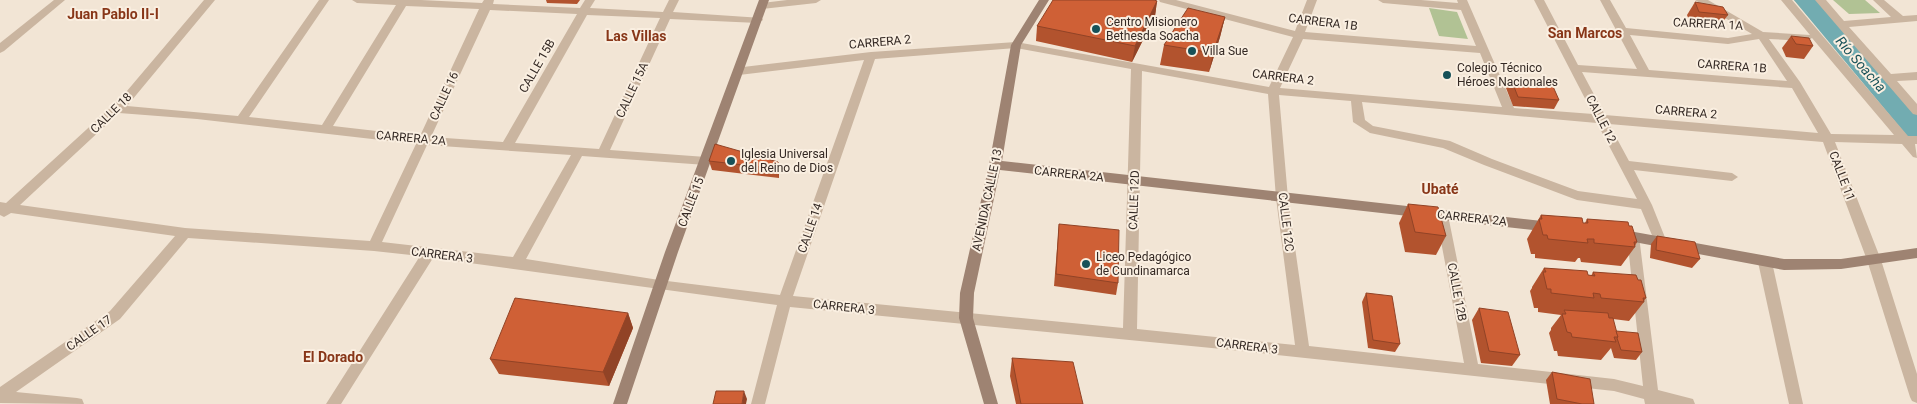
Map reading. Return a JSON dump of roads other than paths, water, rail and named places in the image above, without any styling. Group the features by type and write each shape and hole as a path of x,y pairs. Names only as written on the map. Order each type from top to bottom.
{"street":[{"path":"0,49 60,0"},
{"name":"CALLE 18","path":"3,210 117,109 210,0"},
{"path":"241,120 324,0"},
{"path":"357,0 587,5 667,15 758,20"},
{"name":"CALLE 15A","path":"603,153 674,0"},
{"path":"763,3 816,0"},
{"name":"AVENIDA CALLE 13","path":"991,404 966,318 967,293 995,165 1016,45 1044,0"},
{"name":"CARRERA 1B","path":"1164,0 1299,35 1483,50"},
{"path":"1273,91 1299,35 1312,0"},
{"path":"1383,0 1463,4 1510,111"},
{"name":"CALLE 12","path":"1539,0 1646,205 1660,240"},
{"path":"1605,0 1624,31 1645,73"},
{"name":"CALLE 11","path":"1700,0 1761,35 1796,84 1828,138 1874,260 1917,397"},
{"path":"1780,0 1786,0 1912,141 1917,154"},
{"path":"1820,0 1843,24 1917,111"},
{"path":"1878,0 1900,19"},
{"path":"325,130 404,1"},
{"name":"CALLE 16","path":"374,246 487,3"},
{"name":"CALLE 15","path":"620,404 659,286 763,3"},
{"name":"CALLE 15B","path":"507,146 587,5"},
{"path":"1843,24 1917,18"},
{"name":"CARRERA 1A","path":"1624,31 1728,41 1748,39 1761,35 1820,38"},
{"name":"CARRERA 2","path":"739,71 871,56 1016,45 1273,91 1828,138"},
{"name":"CALLE 14","path":"758,404 785,301 871,56"},
{"name":"CALLE 12D","path":"1130,334 1137,67"},
{"name":"CARRERA 1B","path":"1576,68 1796,84"},
{"path":"1889,78 1917,76"},
{"name":"CALLE 12C","path":"1273,91 1282,198 1303,353"},
{"path":"1356,98 1359,122 1370,129 1446,144 1488,162 1577,195 1646,205"},
{"name":"CARRERA 2A","path":"117,109 241,120 423,140 706,161"},
{"path":"1828,138 1912,141"},
{"path":"517,264 579,151"},
{"name":"CARRERA 2A","path":"995,165 1566,229"},
{"path":"1625,165 1732,178"},
{"name":"CARRERA 3","path":"3,210 185,233 374,246 517,264 659,286 785,301 1130,334 1614,385 1652,399 1688,404"},
{"name":"CALLE 12B","path":"1442,215 1472,369"},
{"name":"CALLE 17","path":"0,396 115,315 185,233"},
{"path":"1604,233 1660,240 1765,262 1825,266 1917,253"},
{"path":"1633,236 1652,399"},
{"path":"333,404 429,253"},
{"path":"1765,262 1796,404"},
{"path":"0,396 77,404"}],"waterway":[{"name":"Río Soacha","path":"1806,0 1917,129"}],"place":[{"name":"Centro Misionero Bethesda Soacha","path":"1096,29"},
{"name":"Villa Sue","path":"1192,51"},
{"name":"Colegio Técnico Héroes Nacionales","path":"1447,75"},
{"name":"Iglesia Universal del Reino de Dios","path":"731,161"},
{"name":"Liceo Pedagógico de Cundinamarca","path":"1086,264"}],"district":[{"name":"Juan Pablo II-I","path":"113,14"},
{"name":"San Marcos","path":"1585,33"},
{"name":"Las Villas","path":"636,36"},
{"name":"Ubaté","path":"1440,189"},
{"name":"El Dorado","path":"333,357"}]}
